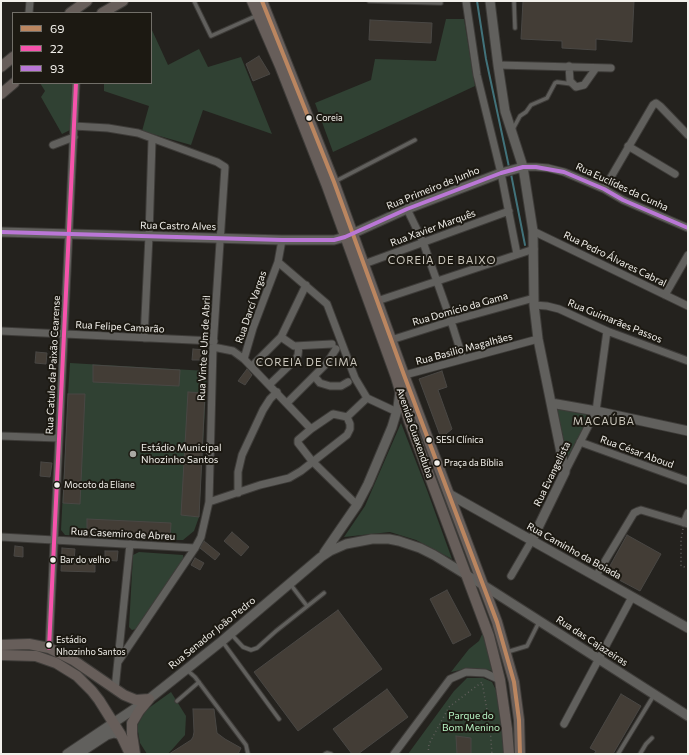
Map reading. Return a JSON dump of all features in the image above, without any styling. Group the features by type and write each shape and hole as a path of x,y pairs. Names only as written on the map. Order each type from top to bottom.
{"main road":[{"path":"104,12 123,1"},
{"name":"Avenida Guaxenduba","path":"252,1 330,184"},
{"name":"Avenida Guaxenduba","path":"262,1 400,376 449,494 484,585 514,682 519,720 520,754"},
{"path":"71,12 84,2"},
{"path":"1,67 12,58"},
{"path":"1,94 13,84"},
{"name":"Avenida Guaxenduba","path":"349,235 364,264 391,340 400,376 400,390 409,421 489,636 500,680 507,729 508,754"},
{"path":"409,421 417,432 437,487 443,492 449,494"},
{"path":"476,600 477,592 484,585"},
{"path":"1,645 29,644 49,648 73,660 115,689 132,698 141,700 149,699"},
{"path":"1,656 36,656 47,659 67,669 85,683 92,691 113,722 130,754"},
{"path":"135,754 132,723 139,711 149,699"}],"street":[{"path":"30,1 30,12"},
{"path":"466,1 477,75 503,172 508,211 517,254"},
{"path":"490,1 505,111 512,131 534,231 534,302 538,340 565,472"},
{"path":"498,65 611,68"},
{"path":"569,66 570,81 576,87 584,85 596,68"},
{"name":"Rua Catulo da Paixão Cearense","path":"49,648 76,84"},
{"path":"604,189 651,107 656,104 660,106 688,135"},
{"name":"Rua Vinte e Um de Abril","path":"74,126 108,128 138,133 152,140 218,162 225,167 213,344 209,502 201,537 195,548 118,662"},
{"path":"52,145 74,137"},
{"path":"144,338 152,140"},
{"path":"628,146 675,174"},
{"name":"Rua Primeiro de Junho","path":"349,235 407,209 503,172 520,168"},
{"name":"Rua Euclídes da Cunha","path":"520,168 548,168 564,172 688,228"},
{"path":"407,209 423,242 463,359"},
{"name":"Rua Xavier Marquês","path":"364,264 508,211"},
{"name":"Rua Pedro Álvares Cabral","path":"534,231 688,306"},
{"name":"Rua Castro Alves","path":"1,232 282,240 334,240 349,235"},
{"name":"Rua Darcí Vargas","path":"244,359 253,328 278,262 282,240"},
{"path":"377,302 534,249"},
{"path":"665,295 688,255"},
{"path":"278,262 322,298 330,309 355,378 367,398 396,412"},
{"path":"252,366 282,337 306,285"},
{"name":"Rua Domício da Gama","path":"391,340 451,321 534,302"},
{"name":"Rua Guimarães Passos","path":"534,302 559,309 607,331 688,361"},
{"name":"Rua Felipe Camarão","path":"1,331 144,338 213,344 233,351 244,359 311,429"},
{"name":"Rua Evangelista","path":"511,576 532,540 596,411 607,331"},
{"path":"282,337 290,344 299,346 334,347 327,363 287,403"},
{"name":"Rua Basilio Magalhães","path":"400,376 538,340"},
{"path":"269,385 296,359 299,346"},
{"path":"314,377 320,383 330,386 341,386 348,382"},
{"name":"Rua Senador João Pedro","path":"321,557 357,506 368,484 381,455 396,412 400,390"},
{"path":"238,493 238,472 242,455 263,410 277,392"},
{"path":"346,417 367,398"},
{"path":"551,403 688,431"},
{"path":"209,502 289,478 301,471 312,462 336,445 347,435 350,429 350,424 346,417 333,414 298,440 301,448 312,462 357,506"},
{"path":"1,436 59,438"},
{"name":"Rua César Aboud","path":"580,442 688,481"},
{"name":"Rua Caminho da Boiada","path":"449,494 688,628"},
{"path":"596,576 634,513 642,510 686,524 688,513"},
{"name":"Rua Casemiro de Abreu","path":"1,537 195,548"},
{"name":"Rua Senador João Pedro","path":"67,754 149,699 222,641 330,551 351,543 372,539 389,539 399,541 420,548 484,585"},
{"path":"115,689 130,544"},
{"name":"Rua das Cajazeiras","path":"484,585 688,716"},
{"path":"564,724 632,597"},
{"path":"394,754 450,679 466,672 479,672 491,675 500,680"},
{"path":"78,754 107,734 114,733 120,735"}],"lane":[{"path":"194,1 210,36 258,15"},
{"path":"369,1 441,3"},
{"path":"514,1 515,28"},
{"path":"512,131 520,116 526,112 531,105 547,98 555,83 572,84"},
{"path":"330,184 415,140"},
{"path":"348,382 355,378"},
{"path":"290,583 307,606"},
{"path":"231,633 243,647 250,650 257,648 324,593"},
{"path":"506,653 526,646 540,621"},
{"path":"222,641 279,719"},
{"path":"186,669 199,682 246,745 248,754"},
{"path":"177,701 199,682"},
{"path":"618,754 655,694"},
{"path":"640,754 652,738"},
{"path":"325,754 332,754"}],"path":[{"path":"686,524 681,540 681,566 688,568"},
{"path":"428,754 429,744 449,707 482,682 490,727 492,754"}],"green space":[{"path":"446,19 464,19 475,86 333,152 315,103 371,80 375,59 436,61"},
{"path":"152,30 168,65 199,49 208,67 241,57 272,134 203,110 191,145 142,131 149,106 104,91 104,84 152,84"},
{"path":"41,84 72,84 70,130 62,134 41,97 45,91"},
{"name":"Estádio Municipal Nhozinho Santos","path":"70,363 207,371 199,517 194,531 183,540 65,535 61,530"},
{"path":"556,407 593,413 568,458"},
{"name":"Praça da Bíblia","path":"401,423 452,559 416,540 390,532 344,537 365,506"},
{"path":"139,552 183,555 184,561 136,629 132,630 129,627 133,555"},
{"path":"484,630 496,672 470,668 451,672 469,649 479,641"},
{"name":"Parque do Bom Menino","path":"467,678 483,678 492,682 498,694 503,720 504,754 408,754 454,691"},
{"path":"171,692 186,716 185,735 168,754 147,754 140,743 137,726 146,710"}],"building":[{"path":"523,1 634,1 632,42 596,39 596,50 562,48 562,41 521,39"},
{"path":"370,20 432,23 431,43 369,40"},
{"path":"259,56 270,74 253,81 246,64"},
{"path":"193,349 206,350 206,360 192,360"},
{"path":"36,352 47,353 46,364 35,363"},
{"path":"93,365 180,370 179,386 93,382"},
{"path":"247,369 252,375 245,385 238,381"},
{"name":"SESI Clínica","path":"442,371 447,387 438,390 452,429 441,438 419,379"},
{"path":"188,392 205,393 199,517 181,515"},
{"path":"68,394 85,394 80,504 63,503"},
{"path":"41,462 52,463 50,477 40,476"},
{"path":"87,519 171,523 170,540 87,536"},
{"path":"232,532 249,547 241,556 224,541"},
{"path":"627,535 661,554 640,591 606,573"},
{"path":"204,541 220,554 215,560 200,548"},
{"path":"15,546 23,547 23,557 14,556"},
{"path":"62,548 75,549 74,561 95,562 95,572 61,571"},
{"path":"105,551 118,551 117,561 105,560"},
{"path":"195,558 204,563 200,570 191,565"},
{"path":"447,590 471,635 453,644 430,599"},
{"path":"338,610 382,669 298,731 254,672"},
{"path":"387,689 408,717 358,754 352,754 333,729"},
{"path":"621,694 641,706 613,754 594,754 596,751 590,748"},
{"path":"193,709 214,709 217,733 241,748 238,754 169,754 191,740 193,737"},
{"path":"456,736 471,738 471,754 457,754"}],"waterway":[{"path":"477,1 486,59 509,167"},
{"path":"511,174 525,245"}],"transit line":[{"name":"69","path":"262,1 334,182 404,375 497,622 514,682 519,720 520,754"},
{"name":"22","path":"49,648 76,84"},
{"name":"93","path":"1,232 282,240 334,240 345,237 407,209 501,173 523,167 536,167 564,172 604,189 623,200 688,228"}],"place":[{"name":"Coreia","path":"309,118"},
{"name":"SESI Clínica","path":"429,440"},
{"name":"Estádio Municipal Nhozinho Santos","path":"133,454"},
{"name":"Praça da Bíblia","path":"437,463"},
{"name":"Mocoto da Eliane","path":"57,485"},
{"name":"Bar do velho","path":"53,560"},
{"name":"Estádio Nhozinho Santos","path":"49,645"}],"district":[{"name":"COREIA DE BAIXO","path":"442,260"},
{"name":"COREIA DE CIMA","path":"307,362"},
{"name":"MACAÚBA","path":"604,421"}]}
